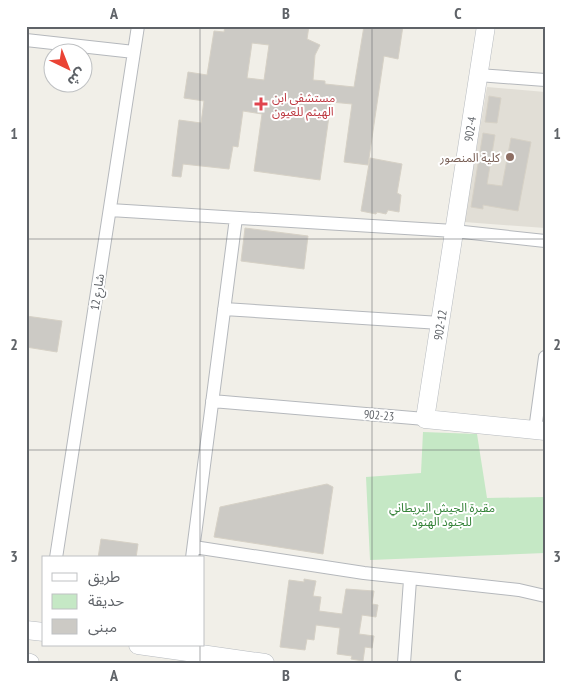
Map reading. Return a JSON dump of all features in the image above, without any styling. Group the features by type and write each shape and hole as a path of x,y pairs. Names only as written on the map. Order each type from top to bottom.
{"street":[{"name":"شارع 12","path":"56,556 138,26"},
{"name":"902-4","path":"454,232 486,26"},
{"path":"26,40 134,52"},
{"path":"478,75 545,80"},
{"path":"110,210 454,232 545,241"},
{"path":"236,218 193,552 410,580 519,590 545,596"},
{"name":"902-12","path":"425,419 454,232"},
{"path":"224,309 440,323"},
{"path":"540,430 545,357"},
{"name":"902-23","path":"212,401 540,430"},
{"path":"404,663 410,580"},
{"path":"26,630 42,632"},
{"path":"152,646 180,648 265,663"}],"shaded area":[{"name":"كلية المنصور","path":"487,87 545,92 545,228 464,222"}],"green space":[{"name":"مقبرة الجيش البريطاني للجنود الهنود","path":"423,432 477,434 487,498 545,497 545,553 370,560 366,477 421,473"}],"building":[{"name":"مستشفى ابن الهيثم للعيون","path":"225,26 309,26 307,39 320,45 315,55 313,80 325,81 325,84 354,87 364,26 403,26 398,59 384,56 368,165 344,162 352,104 331,102 320,180 254,171 262,114 243,111 238,147 233,146 229,169 183,164 181,177 172,176 179,120 201,123 204,101 184,98 188,72 207,75 214,31 224,32","holes":["252,43 269,45 264,80 247,78"]},
{"path":"489,96 501,98 497,123 485,122"},
{"path":"483,133 495,135 487,184 502,186 511,138 531,142 518,211 483,205 483,209 471,207"},
{"path":"370,158 402,164 397,193 401,195 399,212 388,210 386,214 377,212 376,214 361,211"},
{"path":"245,228 308,236 304,269 241,261"},
{"path":"26,316 62,321 57,352 26,347"},
{"path":"327,484 333,487 323,554 214,537 220,507"},
{"path":"101,539 138,544 136,556 98,556"},
{"path":"304,579 316,581 313,596 321,597 319,611 342,614 346,589 374,591 372,604 378,605 376,617 362,615 359,634 374,636 372,648 365,647 363,661 351,659 352,656 337,654 340,628 316,625 314,640 307,639 305,650 280,647 289,580 304,582"}],"place":[{"name":"مستشفى ابن الهيثم للعيون","path":"261,104"},
{"name":"كلية المنصور","path":"510,157"}]}
